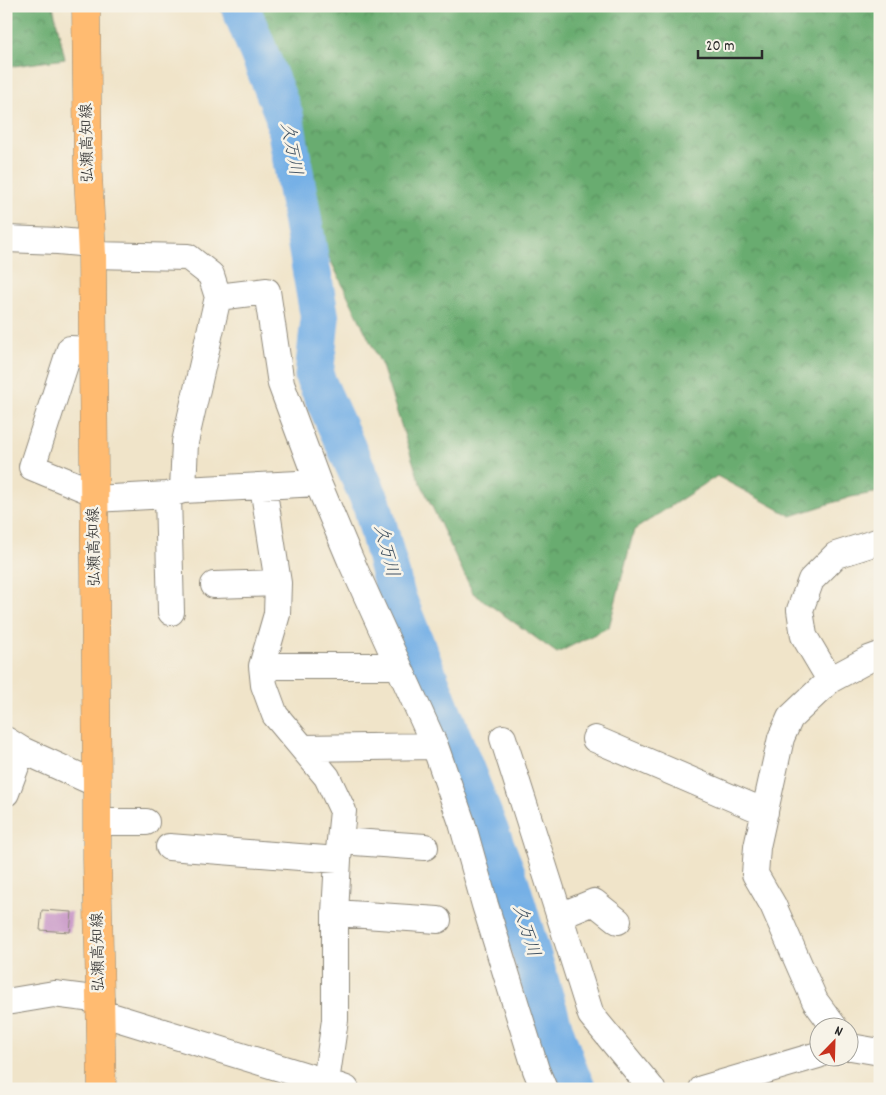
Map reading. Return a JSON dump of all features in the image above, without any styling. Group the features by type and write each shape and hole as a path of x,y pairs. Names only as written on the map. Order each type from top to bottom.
{"main road":[{"name":"弘瀬高知線","path":"86,6 93,350 97,859 102,1089"}],"street":[{"path":"6,239 58,241 91,249 188,257 211,275 218,297 185,442 176,492 171,612"},
{"path":"218,297 267,291 281,384 318,483 350,559 435,746 462,823 485,905 536,1070 544,1089"},
{"path":"93,350 70,349 32,467 94,496 318,483"},
{"path":"6,1002 54,994 101,1006 291,1080 336,1085 335,913 343,811 326,776 275,716 264,685 262,666 277,614 278,583 263,486"},
{"path":"830,680 804,636 800,610 811,580 836,555 880,541"},
{"path":"214,585 278,583"},
{"path":"828,1018 815,1001 773,904 755,874 758,847 781,738 790,718 830,680 880,655"},
{"path":"262,666 398,666"},
{"path":"504,738 591,1016 652,1089"},
{"path":"596,739 765,812"},
{"path":"6,793 14,745 97,784"},
{"path":"303,748 435,746"},
{"path":"97,822 146,822"},
{"path":"169,846 339,851 425,847"},
{"path":"560,916 594,902 618,921"},
{"path":"335,913 438,920"},
{"path":"858,1045 880,1052"},
{"path":"702,1089 808,1058"}],"green space":[{"path":"6,6 53,6 65,59 6,67"},
{"path":"219,6 880,6 880,492 851,497 791,516 717,476 634,530 609,627 557,653 473,593 418,477 382,366 290,177 267,102"}],"building":[{"path":"42,910 72,912 70,932 40,930"}],"waterway":[{"name":"久万川","path":"240,6 284,115 320,319 314,376 372,504 396,596 510,883 555,1033 577,1089"}]}
